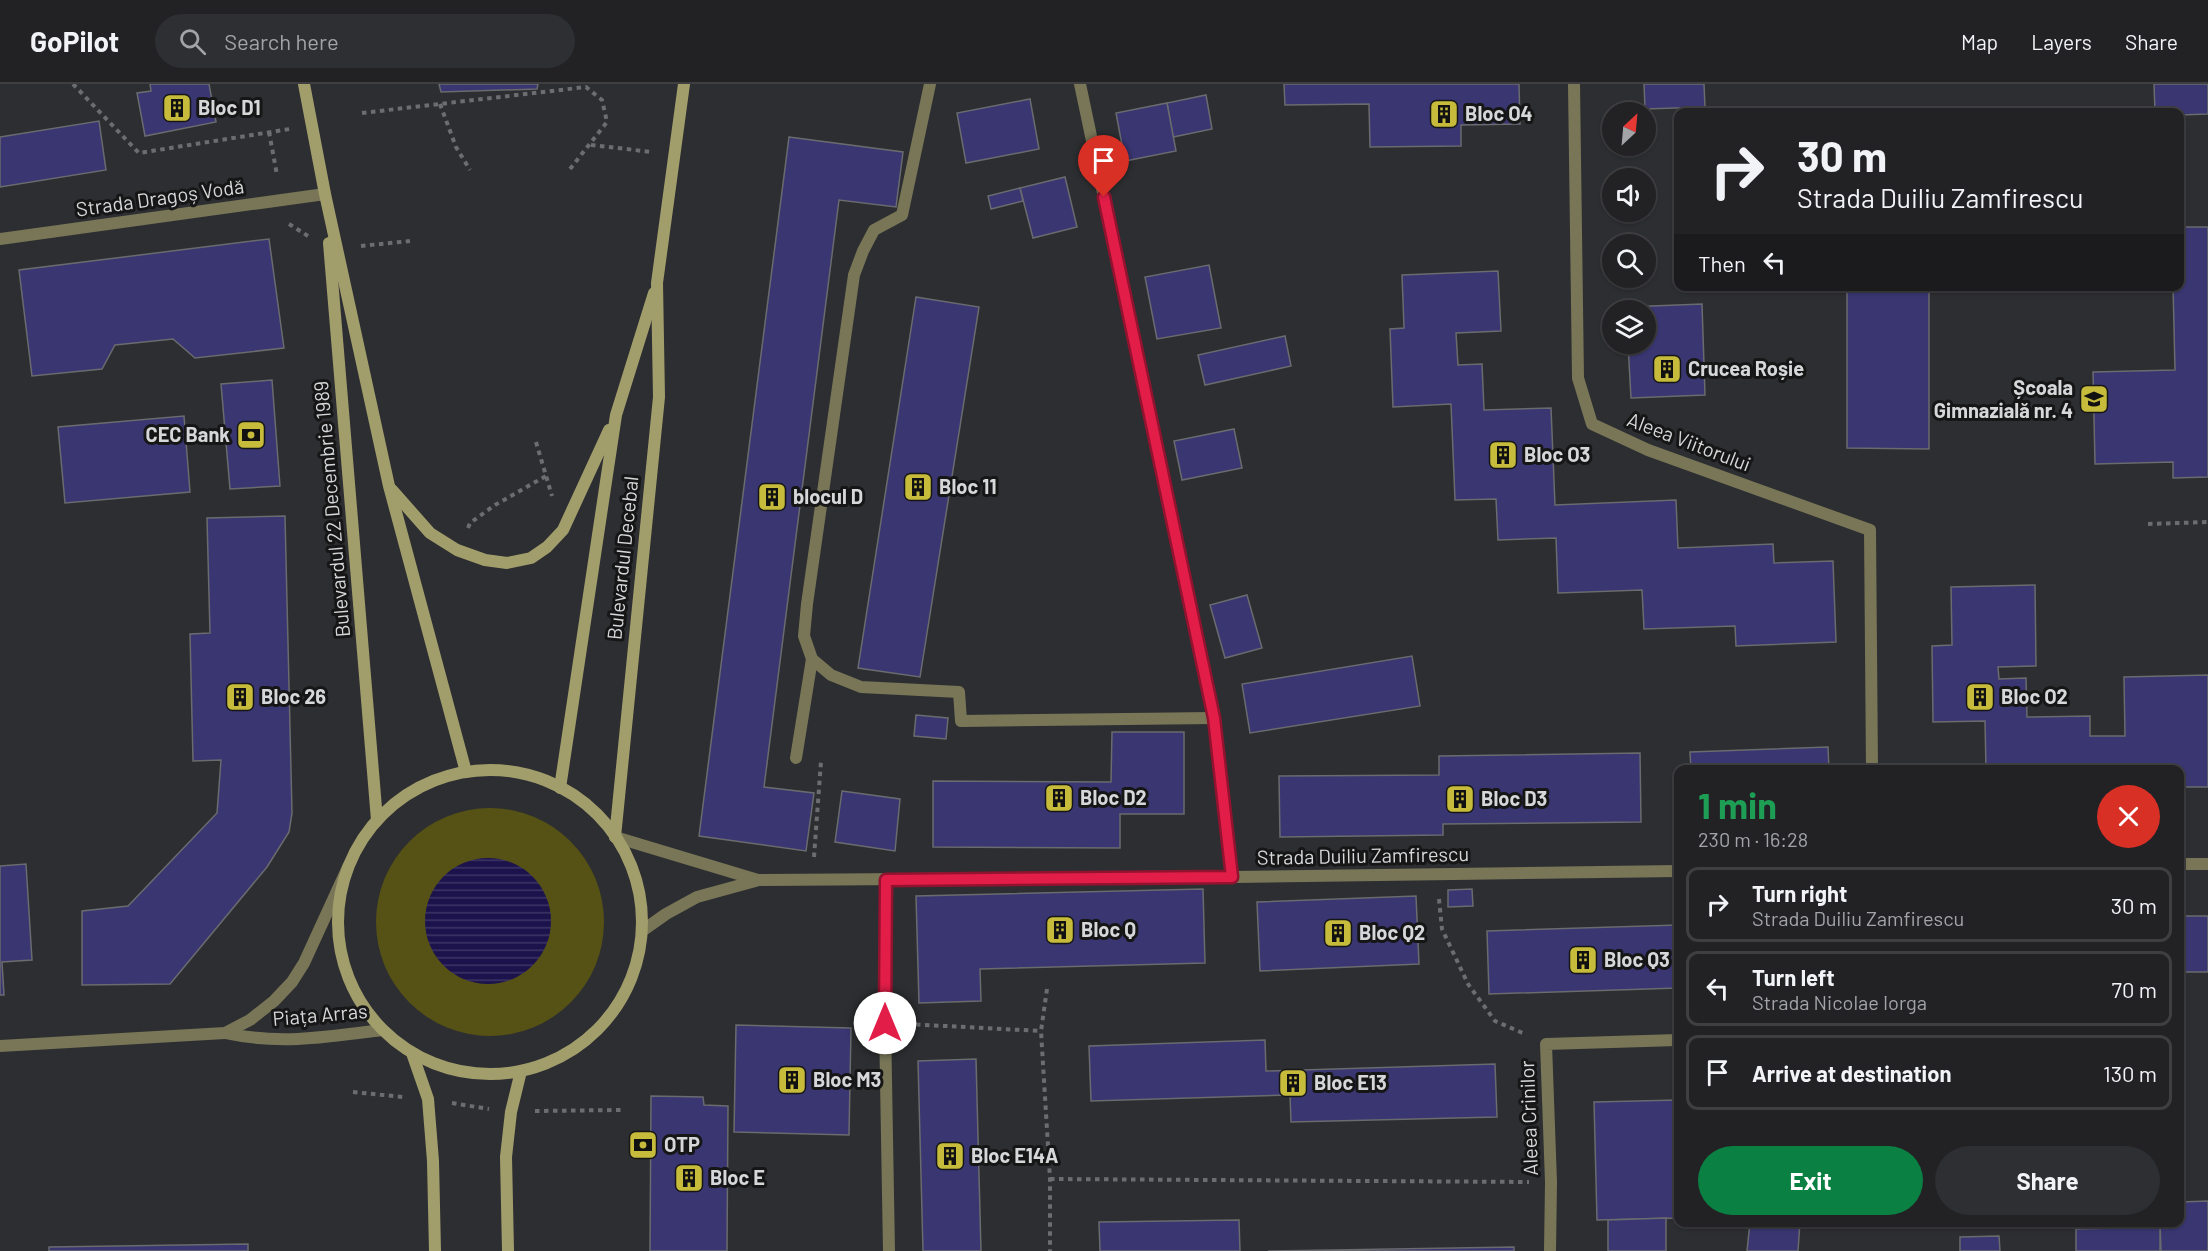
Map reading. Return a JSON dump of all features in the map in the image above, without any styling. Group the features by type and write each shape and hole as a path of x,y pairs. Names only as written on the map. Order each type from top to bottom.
{"main road":[{"name":"Bulevardul 22 Decembrie 1989","path":"304,84 325,194 389,486 466,772"},
{"name":"Bulevardul Decebal","path":"615,837 659,397 657,283 684,84"},
{"name":"Bulevardul 22 Decembrie 1989","path":"325,194 377,820"},
{"name":"Bulevardul Decebal","path":"560,788 616,415 657,283"},
{"path":"389,486 430,533 457,550 485,560 507,563 531,558 547,547 563,530 616,415"},
{"name":"Piața Arras","path":"491,770 515,772 538,778 581,801 600,818 615,837 631,866 640,898 642,931 633,971 626,990 610,1015 592,1035 571,1051 547,1063 521,1071 480,1074 440,1066 412,1053 382,1029 363,1007 350,981 341,953 338,914 340,895 348,867 360,842 377,820 403,797 433,781 466,772 491,770"},
{"path":"412,1053 428,1099 433,1161 435,1251"},
{"path":"508,1251 506,1156 511,1112 521,1071"}],"street":[{"path":"930,84 902,215 874,230 854,275 807,604 804,636 812,658 831,675 861,687 959,692 961,721 1214,718"},
{"path":"1080,84 1214,718 1232,877"},
{"name":"Aleea Viitorului","path":"1574,84 1578,378 1592,424 1648,450 1870,531 1872,765"},
{"name":"Strada Dragoș Vodă","path":"0,239 325,194"},
{"path":"796,758 812,658"},
{"path":"615,837 759,880"},
{"path":"2184,864 2208,864"},
{"path":"0,1046 225,1033 250,1020 274,1001 292,982 304,963 348,867"},
{"name":"Strada Duiliu Zamfirescu","path":"759,880 1674,871"},
{"path":"642,931 666,914 697,897 759,880"},
{"path":"886,880 885,1023 889,1251"},
{"name":"Piața Arras","path":"225,1033 254,1039 283,1041 382,1029"},
{"name":"Aleea Crinilor","path":"1550,1251 1551,1182 1546,1044 1674,1040"}],"path":[{"path":"73,84 139,153 312,125"},
{"path":"362,113 586,87 602,100 607,122 570,169"},
{"path":"440,104 456,147 470,170"},
{"path":"268,132 277,175"},
{"path":"590,144 674,155"},
{"path":"337,248 410,241"},
{"path":"457,550 470,523 495,505 546,476"},
{"path":"2148,524 2208,522"},
{"path":"796,758 822,761 812,880"},
{"path":"1436,874 1442,929 1468,984 1495,1021 1546,1044"},
{"path":"1047,989 1041,1031 1050,1179 1050,1251"},
{"path":"885,1023 1041,1031"},
{"path":"1050,1179 1551,1182"}],"shaded area":[{"path":"490,808 512,810 534,817 553,827 571,841 585,859 595,878 602,900 604,922 602,944 595,966 585,985 571,1003 553,1017 534,1027 512,1034 490,1036 468,1034 446,1027 427,1017 409,1003 395,985 385,966 378,944 376,922 378,900 385,878 395,859 409,841 427,827 446,817 468,810"},
{"path":"488,858 512,863 532,877 546,897 551,921 546,945 532,965 512,979 488,984 464,979 444,965 430,945 425,921 430,897 444,877 464,863"}],"building":[{"name":"Bloc D1","path":"150,84 209,84 216,122 145,136 137,93 151,91"},
{"path":"439,84 538,84 537,89 441,92"},
{"name":"Bloc O4","path":"1284,84 1519,84 1520,124 1461,125 1461,146 1370,147 1369,104 1285,105"},
{"path":"1644,84 1704,84 1705,107 1656,109 1656,102 1645,102"},
{"path":"2154,84 2208,84 2208,114 2184,115 2184,108 2155,108"},
{"path":"1206,95 1212,129 1173,137 1167,103"},
{"path":"1030,99 1039,149 966,163 957,113"},
{"path":"1167,103 1176,151 1125,161 1116,113"},
{"path":"99,121 106,170 0,187 0,137"},
{"name":"blocul D","path":"789,137 903,152 896,207 839,200 764,787 814,793 806,851 699,836"},
{"path":"1065,177 1077,227 1033,238 1020,188"},
{"path":"1020,188 1023,201 991,209 988,196"},
{"path":"2184,227 2208,227 2208,477 2173,478 2173,462 2095,464 2093,372 2175,370 2173,291 2184,291"},
{"path":"269,239 284,348 195,358 173,339 115,345 102,369 32,376 19,270"},
{"path":"1209,265 1221,328 1157,339 1145,277"},
{"name":"Bloc O3","path":"1498,271 1501,331 1456,333 1458,365 1482,364 1484,410 1551,408 1555,505 1676,500 1678,548 1773,544 1774,563 1833,561 1836,642 1736,646 1735,626 1644,629 1642,590 1558,593 1556,538 1498,540 1496,499 1455,500 1451,404 1393,407 1390,329 1404,328 1402,275"},
{"path":"1847,291 1929,291 1929,449 1847,448"},
{"name":"Bloc 11","path":"916,297 979,307 920,677 858,668"},
{"name":"Crucea Roșie","path":"1702,304 1705,395 1631,398 1629,354 1656,354 1656,306"},
{"path":"1285,336 1291,366 1205,385 1198,355"},
{"name":"CEC Bank","path":"272,380 280,486 230,489 221,384"},
{"path":"184,416 190,492 65,503 58,427"},
{"path":"1234,429 1242,468 1182,480 1174,441"},
{"name":"Bloc 26","path":"285,516 292,813 289,832 267,867 170,984 82,985 82,911 128,906 217,813 221,760 193,761 190,634 210,633 207,518"},
{"name":"Bloc O2","path":"2035,585 2036,666 1998,667 1999,679 2026,678 2027,717 2090,716 2090,736 2125,736 2124,677 2208,675 2208,787 2184,787 2184,765 1986,765 1985,721 1933,722 1932,646 1952,645 1951,587"},
{"path":"1247,595 1262,648 1225,658 1210,605"},
{"path":"1412,656 1420,706 1250,733 1242,684"},
{"path":"916,715 948,718 946,739 914,736"},
{"name":"Bloc D2","path":"1112,732 1184,732 1184,814 1120,814 1120,848 933,847 933,781 1111,782"},
{"path":"1828,747 1829,765 1691,765 1690,752"},
{"name":"Bloc D3","path":"1640,753 1641,822 1443,824 1443,835 1280,837 1279,776 1439,775 1439,756"},
{"path":"842,791 900,799 895,851 835,842"},
{"path":"26,864 32,960 2,962 4,995 0,995 0,866"},
{"name":"Bloc Q","path":"1203,889 1205,963 980,969 981,1001 919,1003 916,896"},
{"path":"1472,889 1473,906 1448,907 1448,890"},
{"name":"Bloc Q2","path":"1416,896 1419,964 1260,971 1257,902"},
{"path":"2184,916 2208,916 2208,972 2184,972"},
{"name":"Bloc Q3","path":"1674,925 1674,988 1489,994 1487,931"},
{"name":"Bloc M3","path":"736,1025 851,1028 849,1135 734,1132"},
{"name":"Bloc E13","path":"1265,1040 1266,1071 1495,1064 1497,1117 1291,1122 1290,1095 1091,1101 1089,1046"},
{"name":"Bloc E14A","path":"976,1059 981,1251 923,1251 918,1061"},
{"name":"Bloc E","path":"651,1096 703,1097 704,1105 728,1106 727,1251 650,1251"},
{"path":"1674,1100 1674,1218 1597,1220 1594,1102"},
{"path":"2208,1201 2208,1251 2161,1251 2160,1227 2184,1227 2184,1202"},
{"path":"1666,1218 1666,1251 1608,1251 1608,1220"},
{"path":"1239,1220 1240,1251 1100,1251 1099,1222"},
{"path":"1749,1227 1800,1227 1798,1251 1747,1251"},
{"path":"2160,1227 2160,1251 2076,1251 2076,1229"},
{"path":"1999,1236 2000,1251 1960,1251 1960,1237"},
{"path":"248,1244 248,1251 49,1251 49,1247"},
{"path":"1514,1247 1514,1251 1268,1251"}],"place":[{"name":"Bloc D1","path":"177,108"},
{"name":"Bloc O4","path":"1444,114"},
{"name":"Crucea Roșie","path":"1667,369"},
{"name":"Școala Gimnazială nr. 4","path":"2094,399"},
{"name":"CEC Bank","path":"251,435"},
{"name":"Bloc O3","path":"1503,455"},
{"name":"Bloc 11","path":"918,487"},
{"name":"blocul D","path":"772,497"},
{"name":"Bloc 26","path":"240,697"},
{"name":"Bloc O2","path":"1980,697"},
{"name":"Bloc D2","path":"1059,798"},
{"name":"Bloc D3","path":"1460,799"},
{"name":"Bloc Q","path":"1060,930"},
{"name":"Bloc Q2","path":"1338,933"},
{"name":"Bloc Q3","path":"1583,960"},
{"name":"Bloc M3","path":"792,1080"},
{"name":"Bloc E13","path":"1293,1083"},
{"name":"OTP","path":"643,1145"},
{"name":"Bloc E14A","path":"950,1156"},
{"name":"Bloc E","path":"689,1178"}],"route":[{"path":"885,1023 886,880 1232,877 1214,718 1104,197"}]}
